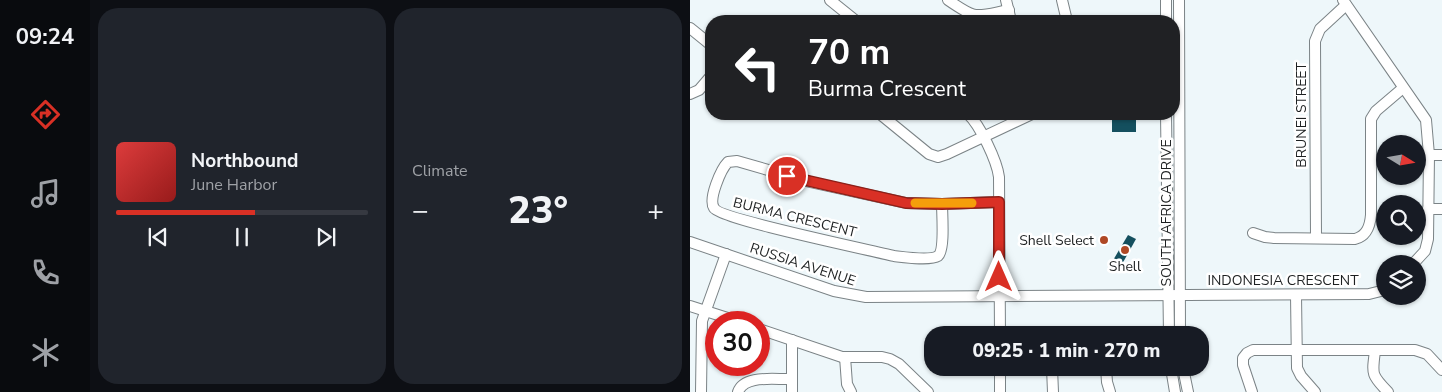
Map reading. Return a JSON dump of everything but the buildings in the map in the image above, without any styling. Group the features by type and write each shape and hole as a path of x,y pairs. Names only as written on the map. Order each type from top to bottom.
{"street":[{"path":"830,0 849,15"},
{"path":"948,0 972,15"},
{"path":"1062,0 1066,15"},
{"path":"1166,0 1166,15"},
{"name":"SOUTH AFRICA DRIVE","path":"1179,0 1179,15"},
{"path":"1344,3 1426,120 1429,155 1427,244 1422,255"},
{"name":"BRUNEI STREET","path":"1316,238 1315,41 1320,29 1344,3"},
{"path":"983,15 1008,5"},
{"path":"690,28 705,40"},
{"path":"690,94 699,90 705,83"},
{"path":"1253,233 1269,238 1355,239 1362,236 1369,228 1371,215 1372,119 1376,111 1404,88"},
{"path":"887,120 929,154 935,156 947,154 1020,120"},
{"path":"973,120 998,170 1000,326"},
{"name":"SOUTH AFRICA DRIVE","path":"1166,120 1169,326"},
{"name":"SOUTH AFRICA DRIVE","path":"1179,120 1180,326"},
{"path":"1429,155 1442,155"},
{"name":"BURMA CRESCENT","path":"942,204 942,247 940,254 935,257 914,258 894,256 764,226 719,212 713,207 712,202 722,170 728,162 737,161 802,180 906,203 999,202"},
{"path":"1428,209 1442,209"},
{"name":"RUSSIA AVENUE","path":"690,242 834,291 855,296 1180,294"},
{"path":"701,392 702,328 705,311 726,254"},
{"name":"INDONESIA CRESCENT","path":"1180,294 1296,295 1376,293"},
{"path":"1296,295 1298,370 1315,392"},
{"path":"690,306 705,311"},
{"path":"770,333 845,357 890,358 899,364 928,392"},
{"path":"792,340 792,392"},
{"path":"1252,392 1243,365 1243,358 1253,350 1419,351 1427,354 1442,370"},
{"path":"1375,351 1372,372 1388,392"},
{"path":"845,357 847,384 851,392"},
{"path":"1000,376 1000,392"},
{"path":"1052,376 1053,392"},
{"path":"1107,376 1110,392"},
{"path":"1172,376 1175,392"},
{"path":"1185,376 1188,392"},
{"path":"738,392 743,384 752,380 792,379"}],"slow traffic":[{"path":"915,203 972,203"}],"place":[{"name":"Shell Select","path":"1104,240"},
{"name":"Shell","path":"1125,250"}],"route":[{"path":"787,176 906,203 999,202 999,277"}]}
